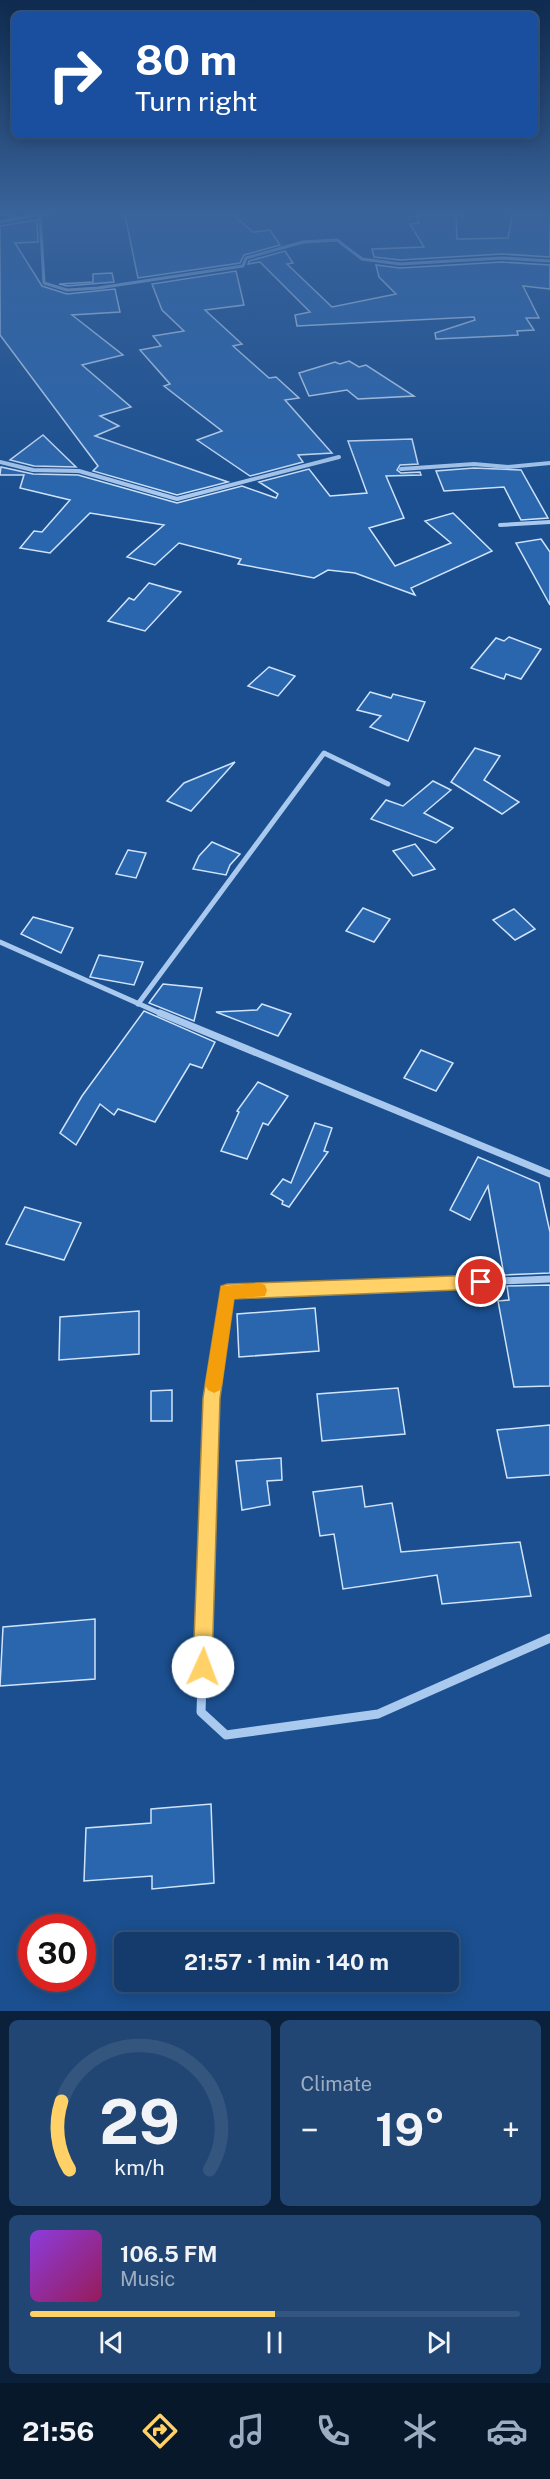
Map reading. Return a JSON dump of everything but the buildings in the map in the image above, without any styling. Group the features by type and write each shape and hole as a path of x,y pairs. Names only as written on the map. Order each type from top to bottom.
{"street":[{"path":"0,462 33,470 79,471 177,499 339,457"},
{"path":"401,469 474,464 508,467 550,463"},
{"path":"500,525 550,522"},
{"path":"138,1004 324,753 388,784"},
{"path":"0,942 138,1004 550,1174"},
{"path":"550,1279 227,1292 212,1398 201,1712 226,1735 378,1714 550,1638"}],"slow traffic":[{"path":"214,1385 227,1292 259,1290"}],"route":[{"path":"203,1667 212,1398 227,1292 481,1282"}]}
